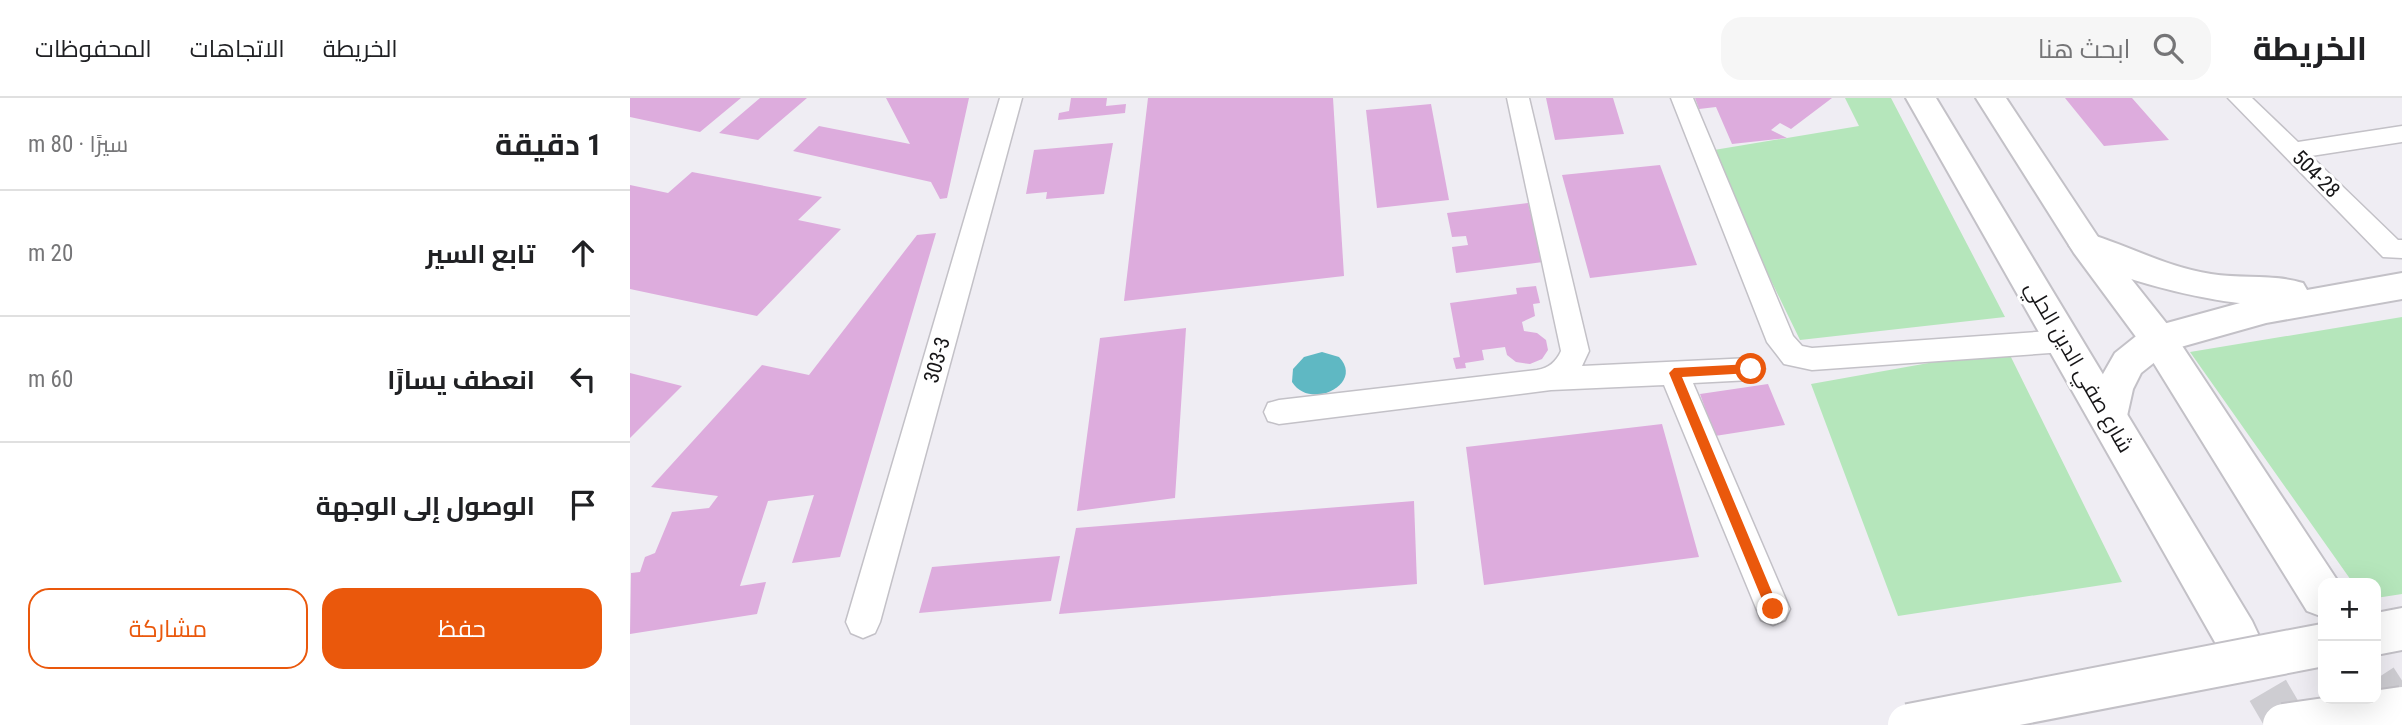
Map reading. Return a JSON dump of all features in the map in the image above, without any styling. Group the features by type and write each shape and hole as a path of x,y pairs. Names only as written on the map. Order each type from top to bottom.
{"main road":[{"name":"شارع صفي الدين الحلي","path":"1962,107 2064,341 2236,636"},
{"name":"شارع صفي الدين الحلي","path":"1962,107 2087,245 2158,339 2318,589"},
{"path":"2087,245 2125,264 2164,278 2213,286 2277,292 2391,287"},
{"path":"2108,416 2114,388 2128,363 2158,339 2266,310 2391,287"},
{"path":"2381,633 2402,629"},
{"path":"1909,725 2318,646"},
{"path":"2284,725 2402,708"}],"street":[{"name":"303-3","path":"863,622 1011,98"},
{"path":"1518,98 1575,351 1568,368 1552,379"},
{"path":"1682,98 1781,342 1794,355 1812,359 2064,341"},
{"name":"504-28","path":"2239,98 2397,249"},
{"path":"2292,151 2402,134"},
{"path":"1279,412 1552,379 1751,369"},
{"path":"1674,373 1773,609"}],"green space":[{"path":"1845,98 1891,98 2005,317 1800,340 1708,151 1859,126"},
{"path":"2402,317 2402,594 2381,597 2381,578 2349,578 2190,352"},
{"path":"2007,349 2122,582 1898,616 1811,384"}],"water":[{"path":"1322,352 1339,357 1345,367 1345,376 1340,384 1322,394 1300,390 1292,382 1293,369 1304,357"}],"building":[{"path":"630,98 741,98 700,132 630,117"},
{"path":"760,98 807,98 758,140 719,133"},
{"path":"886,98 969,98 947,198 940,199 931,182 793,151 819,126 910,144"},
{"path":"1071,98 1107,98 1106,106 1126,104 1125,113 1058,120 1059,113 1069,111"},
{"path":"1148,98 1333,98 1344,276 1124,301"},
{"path":"1546,98 1613,98 1624,134 1555,140"},
{"path":"1695,98 1832,98 1791,129 1780,123 1771,130 1787,138 1732,144 1716,107 1699,109"},
{"path":"2065,98 2132,98 2169,140 2104,146"},
{"path":"1431,104 1449,200 1377,208 1366,110"},
{"path":"1113,143 1104,194 1046,199 1047,192 1026,194 1034,150"},
{"path":"1660,165 1697,265 1590,278 1562,175"},
{"path":"692,172 822,197 798,220 841,229 757,316 630,289 630,185 668,193"},
{"path":"1528,203 1543,262 1456,273 1452,247 1468,245 1466,236 1452,237 1447,213"},
{"path":"936,233 840,557 792,563 814,495 768,501 740,586 766,582 757,614 630,634 631,573 640,572 645,557 655,553 672,512 709,508 718,496 651,487 762,365 809,375 917,235"},
{"path":"1536,286 1540,303 1533,304 1535,316 1522,322 1524,331 1537,333 1546,340 1548,350 1542,359 1530,364 1516,362 1507,355 1505,347 1482,350 1484,360 1465,363 1466,368 1456,369 1453,358 1460,357 1450,303 1517,294 1516,288"},
{"path":"1186,328 1175,498 1077,511 1100,338"},
{"path":"630,373 682,386 630,438"},
{"path":"1768,384 1785,425 1715,436 1700,394"},
{"path":"1662,424 1699,557 1484,585 1466,447"},
{"path":"1414,501 1417,584 1059,614 1076,528"},
{"path":"1060,556 1051,601 919,613 932,567"}],"tunnel":[{"path":"2236,636 2288,725"},
{"path":"2381,687 2402,719"}],"route":[{"path":"1751,369 1674,373 1773,609"}]}
